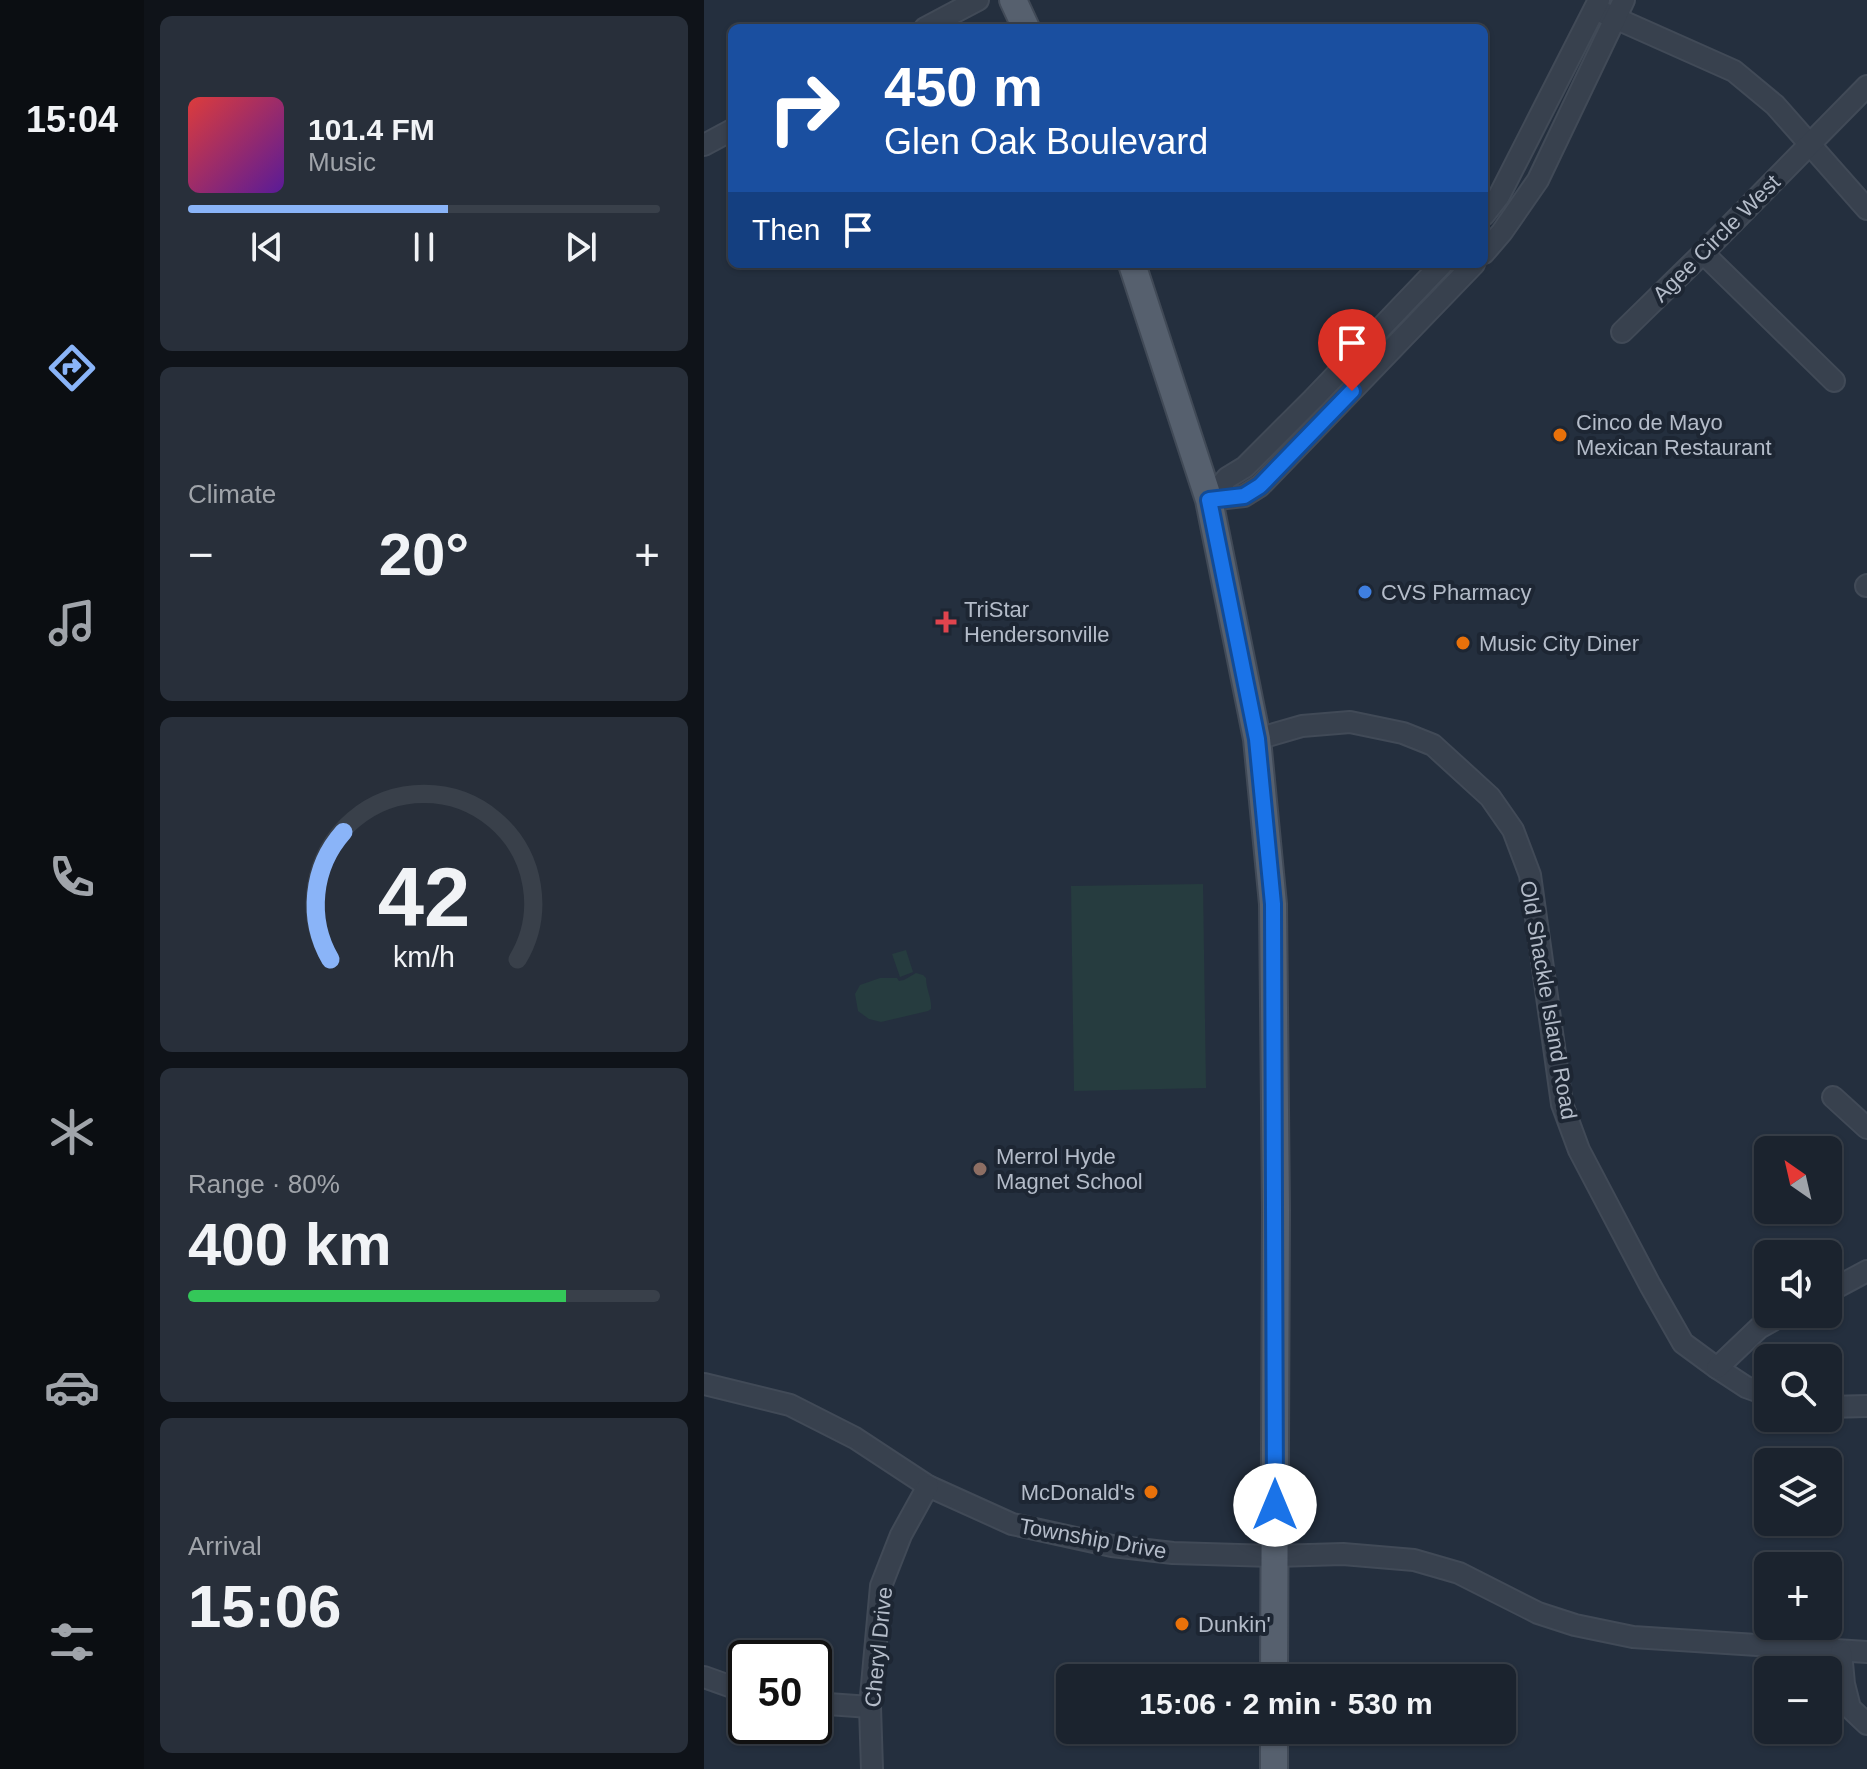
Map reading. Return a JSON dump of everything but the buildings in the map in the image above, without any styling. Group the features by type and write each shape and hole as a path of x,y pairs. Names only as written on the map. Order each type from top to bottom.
{"main road":[{"path":"1013,0 1024,24"},
{"path":"1133,268 1209,500 1257,739 1273,904 1276,1197 1274,1664"},
{"path":"1274,1744 1274,1769"}],"street":[{"path":"933,24 978,0"},
{"path":"1488,210 1499,196 1597,4 1619,9 1734,71 1775,105 1867,209"},
{"path":"1488,248 1538,180 1619,9"},
{"name":"Agee Circle West","path":"1622,332 1867,86"},
{"path":"704,145 728,132"},
{"path":"1703,253 1834,381"},
{"path":"1209,500 1227,478 1245,467 1313,399 1438,268"},
{"path":"1209,500 1244,496 1260,486 1470,268"},
{"name":"Old Shackle Island Road","path":"1257,739 1302,726 1350,722 1403,733 1433,745 1490,797 1513,830 1530,875 1562,1104 1579,1150 1683,1343 1754,1390"},
{"path":"1833,1097 1867,1128"},
{"path":"1842,1284 1867,1271"},
{"path":"1717,1368 1759,1328"},
{"name":"Township Drive","path":"704,1384 790,1405 855,1438 928,1486 1006,1522 1112,1546 1176,1553 1275,1556 1343,1554 1414,1560 1459,1573 1538,1613 1575,1625 1633,1637 1867,1652"},
{"path":"1842,1407 1867,1406"},
{"name":"Cheryl Drive","path":"872,1769 870,1707 881,1586 901,1535 928,1486"},
{"path":"1841,1652 1850,1708 1867,1724"},
{"path":"704,1677 728,1686"},
{"path":"832,1704 870,1707"}],"green space":[{"path":"1203,884 1206,1088 1074,1091 1071,886"},
{"path":"906,950 913,972 900,977 892,954"},
{"path":"916,973 926,978 931,1005 928,1011 881,1022 869,1019 858,1011 855,994 860,985 880,978 904,980"}],"place":[{"name":"Cinco de Mayo Mexican Restaurant","path":"1560,435"},
{"name":"CVS Pharmacy","path":"1365,592"},
{"name":"TriStar Hendersonville","path":"946,622"},
{"name":"Music City Diner","path":"1463,643"},
{"name":"Merrol Hyde Magnet School","path":"980,1169"},
{"name":"McDonald's","path":"1151,1492"},
{"name":"Dunkin'","path":"1182,1624"}],"route":[{"path":"1275,1505 1273,904 1257,739 1209,500 1244,496 1260,486 1352,391"}]}
